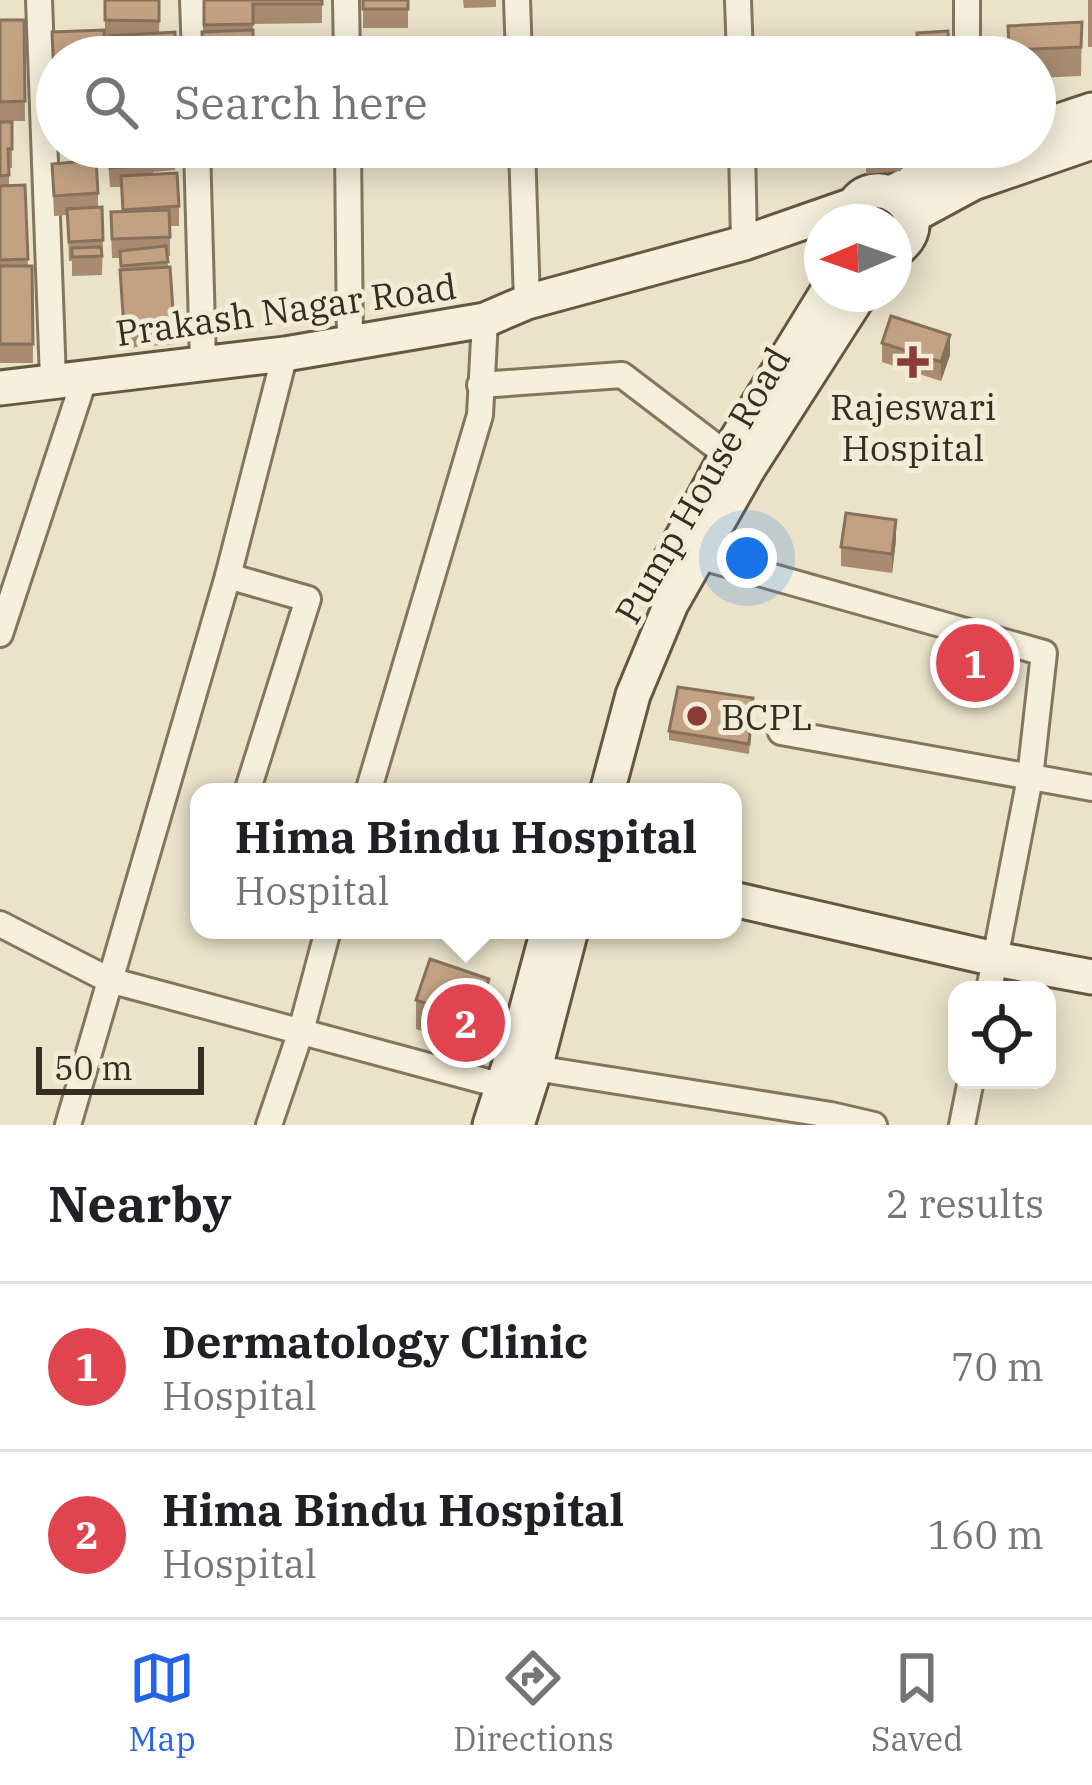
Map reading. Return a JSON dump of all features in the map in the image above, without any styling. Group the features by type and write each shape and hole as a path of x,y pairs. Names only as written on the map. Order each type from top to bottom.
{"main road":[{"path":"1056,122 1092,110"},
{"path":"1056,154 1092,142"},
{"path":"902,204 948,168"},
{"path":"902,204 1017,168"},
{"name":"Prakash Nagar Road","path":"859,204 870,192 902,204"},
{"name":"Prakash Nagar Road","path":"0,388 285,354 485,320 527,302 804,226"},
{"path":"586,783 609,694 651,597 727,454 815,312"},
{"name":"Pump House Road","path":"610,783 633,695 671,604 748,469 848,312"},
{"path":"742,901 992,975 1092,977"},
{"path":"490,1125 545,939"},
{"path":"518,1125 570,939"},
{"path":"503,1086 536,1068"}],"street":[{"path":"39,0 42,36"},
{"path":"193,0 194,36"},
{"path":"346,0 347,36"},
{"path":"517,0 518,36"},
{"path":"739,0 740,36"},
{"path":"967,0 967,36"},
{"path":"0,634 69,378 52,168"},
{"path":"198,168 203,363"},
{"path":"348,168 350,344"},
{"path":"523,168 527,302"},
{"path":"742,168 744,243"},
{"path":"371,783 480,415 485,320"},
{"path":"68,1125 228,576 285,354"},
{"path":"481,385 622,375 727,454"},
{"path":"698,556 1044,653 1030,778 992,975"},
{"path":"228,576 308,599 250,783"},
{"path":"781,732 1092,788"},
{"path":"0,924 110,980 503,1086"},
{"path":"269,1125 326,939"},
{"path":"536,1068 874,1125"},
{"path":"962,1125 969,1089"}],"building":[{"path":"105,0 159,0 159,21 105,20"},
{"path":"204,0 322,0 322,4 253,4 253,24 204,25"},
{"path":"363,0 408,0 408,9 363,9"},
{"path":"0,20 24,20 25,101 0,102"},
{"path":"1082,22 1081,47 1056,48 1056,36 1008,36 1008,26"},
{"path":"104,30 104,36 52,36 52,32"},
{"path":"253,30 253,36 202,36 202,32"},
{"path":"948,31 948,36 917,36"},
{"path":"175,32 175,36 109,36"},
{"path":"0,122 12,122 12,149 8,149 9,175 0,176"},
{"path":"52,168 96,168 98,193 54,196"},
{"path":"177,173 179,206 123,210 121,176"},
{"path":"25,185 28,259 0,260 0,186"},
{"path":"102,207 103,240 69,242 67,209"},
{"path":"169,210 170,237 112,239 111,212"},
{"path":"166,246 168,262 121,266 120,251"},
{"path":"101,247 102,256 72,257 72,248"},
{"path":"0,266 32,266 33,344 0,344"},
{"path":"170,267 174,325 124,328 120,270"},
{"path":"891,316 950,335 941,362 882,343"},
{"path":"846,513 896,520 892,554 841,547"},
{"path":"964,642 987,644 986,663 963,661"},
{"path":"678,687 753,698 749,744 669,731"},
{"path":"430,959 489,979 476,1021 416,1000"}],"place":[{"name":"Rajeswari Hospital","path":"913,362"},
{"name":"Dermatology Clinic","path":"975,663"},
{"name":"BCPL","path":"697,716"},
{"name":"Hima Bindu Hospital","path":"466,1023"}]}
